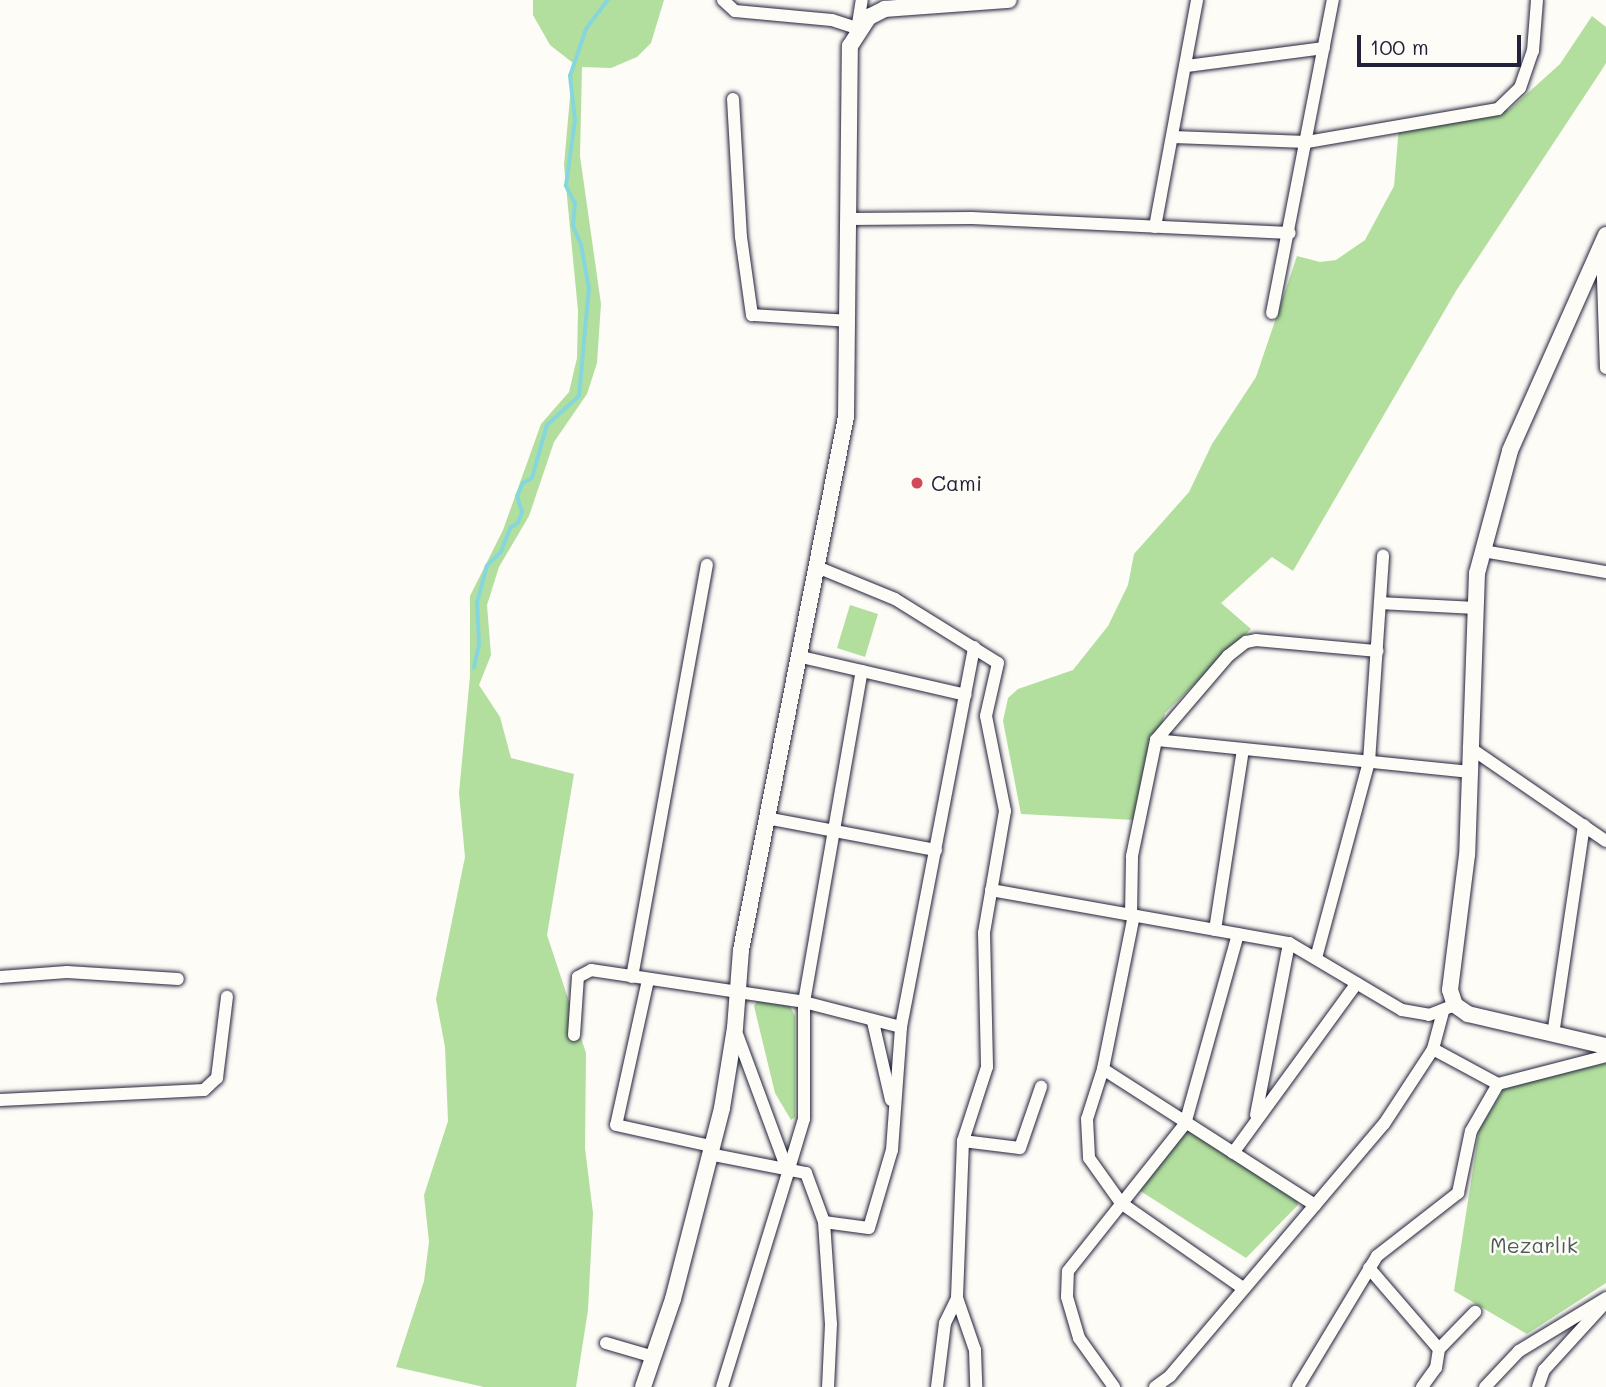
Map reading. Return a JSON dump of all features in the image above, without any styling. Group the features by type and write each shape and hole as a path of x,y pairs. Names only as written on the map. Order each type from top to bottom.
{"street":[{"path":"723,0 735,11 832,20 857,29"},
{"path":"643,1387 654,1357 710,1150 735,1028 741,950 846,417 849,321 848,81 850,46 857,29 862,0"},
{"path":"857,29 885,9 1009,0"},
{"path":"1155,227 1187,66 1197,0"},
{"path":"1272,313 1290,233 1333,0"},
{"path":"1173,137 1307,142 1498,109 1520,88 1533,51 1537,0"},
{"path":"1187,66 1324,48"},
{"path":"733,99 741,237 752,315 849,321"},
{"path":"849,219 972,218 1290,233"},
{"path":"1605,242 1601,329 1606,368"},
{"path":"1155,1387 1170,1376 1384,1124 1433,1049 1449,1009 1467,855 1475,608 1483,551 1510,451 1605,242"},
{"path":"1483,551 1606,572"},
{"path":"1316,958 1369,762 1383,555"},
{"path":"632,977 707,565"},
{"path":"817,567 895,599 998,663 986,716 1004,811 984,933 987,1067 963,1141 957,1297 975,1350 976,1387"},
{"path":"1380,603 1475,608"},
{"path":"1243,1288 1121,1203 1089,1158 1087,1119 1103,1069 1132,915 1132,856 1156,740 1171,717 1246,642 1378,651"},
{"path":"824,1222 869,1228 892,1150 901,1027 974,647"},
{"path":"797,656 966,695"},
{"path":"722,1387 804,1119 804,1002 831,831 862,671"},
{"path":"1156,740 1469,772"},
{"path":"1469,747 1606,841"},
{"path":"1215,930 1243,749"},
{"path":"766,817 936,850"},
{"path":"1553,1035 1584,825"},
{"path":"991,890 1289,943 1402,1010 1429,1015 1449,1009 1606,1046"},
{"path":"1114,1387 1079,1338 1066,1284 1074,1259 1185,1124 1238,934"},
{"path":"1255,1119 1289,943"},
{"path":"574,1035 580,974 592,970 804,1002 873,1022 901,1027"},
{"path":"0,977 67,972 178,979"},
{"path":"648,980 616,1125 788,1172 806,1173 824,1222 831,1324 828,1387"},
{"path":"1233,1153 1255,1119 1357,982"},
{"path":"0,1100 204,1090 217,1078 227,998"},
{"path":"873,1022 894,1115"},
{"path":"735,1028 788,1172"},
{"path":"1433,1049 1498,1084 1606,1056"},
{"path":"1103,1069 1315,1205"},
{"path":"1298,1387 1377,1256 1458,1193 1471,1131 1498,1084"},
{"path":"963,1141 1020,1148 1041,1087"},
{"path":"1369,1268 1439,1349"},
{"path":"937,1387 944,1323 957,1297"},
{"path":"1485,1387 1519,1351 1606,1300"},
{"path":"1538,1387 1544,1370 1606,1300"},
{"path":"1422,1387 1436,1368 1439,1349 1475,1312"},
{"path":"606,1343 654,1357"}],"green space":[{"path":"533,0 664,0 651,43 637,57 611,68 582,67 580,156 601,304 597,363 587,394 554,442 529,516 499,567 487,605 491,655 479,685 500,717 511,758 574,774 547,935 586,1053 585,1148 593,1213 588,1310 576,1387 484,1387 396,1367 424,1281 429,1242 424,1195 448,1121 445,1047 436,999 465,857 459,793 470,676 470,596 503,530 541,424 569,392 577,358 578,311 564,165 573,63 550,45 533,15"},
{"path":"1592,16 1606,27 1606,63 1456,291 1293,571 1272,557 1221,603 1251,629 1165,713 1135,820 1021,814 1003,721 1008,698 1018,689 1073,670 1108,626 1128,585 1134,554 1189,492 1212,444 1256,377 1297,256 1320,262 1336,260 1365,240 1394,186 1399,126 1509,110 1560,64"},
{"path":"850,605 878,614 865,657 837,648"},
{"path":"757,1001 790,1006 795,1016 795,1117 791,1120 775,1093 754,1006"},
{"name":"Mezarlık","path":"1606,1063 1606,1283 1527,1334 1454,1291 1479,1130 1505,1087"},
{"path":"1187,1126 1295,1190 1298,1205 1246,1258 1134,1187"}],"waterway":[{"path":"474,668 479,644 477,603 487,566 501,552 510,528 518,523 522,512 517,497 523,483 532,478 547,425 579,396 589,289 581,245 573,226 575,204 566,186 575,120 570,76 586,29 608,0"}],"place":[{"name":"Cami","path":"917,483"}]}
